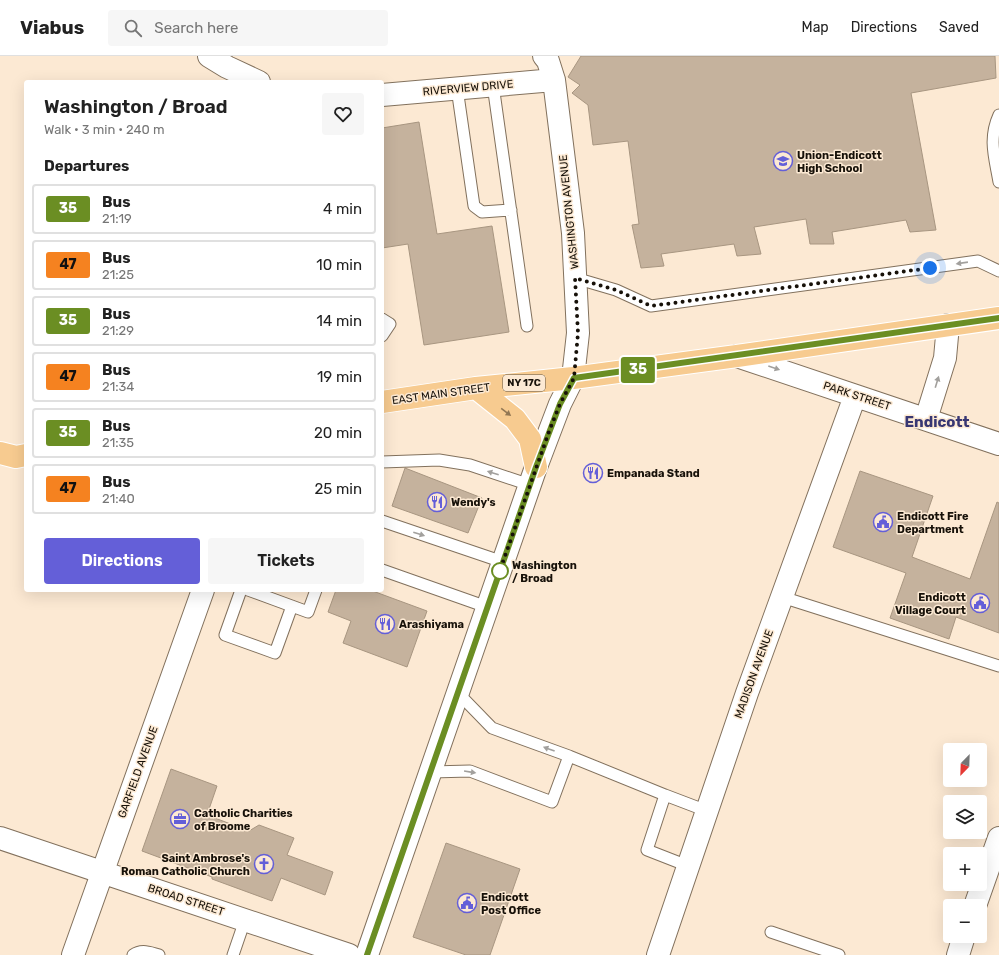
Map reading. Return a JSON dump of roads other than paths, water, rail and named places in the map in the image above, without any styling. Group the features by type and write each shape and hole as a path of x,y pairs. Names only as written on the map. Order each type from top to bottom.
{"main road":[{"name":"EAST MAIN STREET","path":"384,402 476,388 574,378 738,356 999,318"},
{"path":"476,388 515,419 530,438 533,476"}],"street":[{"path":"209,56 228,75 250,80"},
{"name":"WASHINGTON AVENUE","path":"367,955 533,476 560,404 574,378 578,333 573,233 554,80 548,61 544,56"},
{"name":"RIVERVIEW DRIVE","path":"384,95 554,80"},
{"path":"926,419 945,358 948,325"},
{"name":"PARK STREET","path":"738,356 999,444"},
{"name":"MADISON AVENUE","path":"658,955 782,597 855,396"},
{"name":"GARFIELD AVENUE","path":"73,955 202,592"},
{"name":"BROAD STREET","path":"0,838 349,955"},
{"path":"979,899 994,870 999,838"},
{"path":"958,955 962,943"}],"lane":[{"path":"493,85 527,326"},
{"path":"456,88 474,206 482,212 511,210"},
{"path":"999,115 994,126 992,143 999,182"},
{"path":"575,278 616,290 651,306 978,261 999,271"},
{"path":"384,320 390,324 384,333"},
{"path":"384,462 439,460 533,476"},
{"path":"384,523 503,562"},
{"path":"384,571 488,607"},
{"path":"240,592 225,635 275,654 292,606"},
{"path":"254,592 308,612 315,592"},
{"path":"782,597 999,666"},
{"path":"458,693 492,728 569,756 707,811"},
{"path":"431,772 470,771 552,802 569,756"},
{"path":"665,795 646,850 688,866"},
{"path":"232,955 245,920"},
{"path":"771,932 836,954"},
{"path":"133,955 142,951 159,955"}],"place":[{"name":"Union-Endicott High School","path":"783,161"},
{"name":"Empanada Stand","path":"593,473"},
{"name":"Wendy's","path":"437,502"},
{"name":"Endicott Fire Department","path":"883,522"},
{"name":"Washington / Broad","path":"500,571"},
{"name":"Endicott Village Court","path":"980,603"},
{"name":"Arashiyama","path":"385,624"},
{"name":"Catholic Charities of Broome","path":"180,819"},
{"name":"Saint Ambrose's Roman Catholic Church","path":"264,864"},
{"name":"Endicott Post Office","path":"467,903"}],"district":[{"name":"Endicott","path":"937,422"}]}
